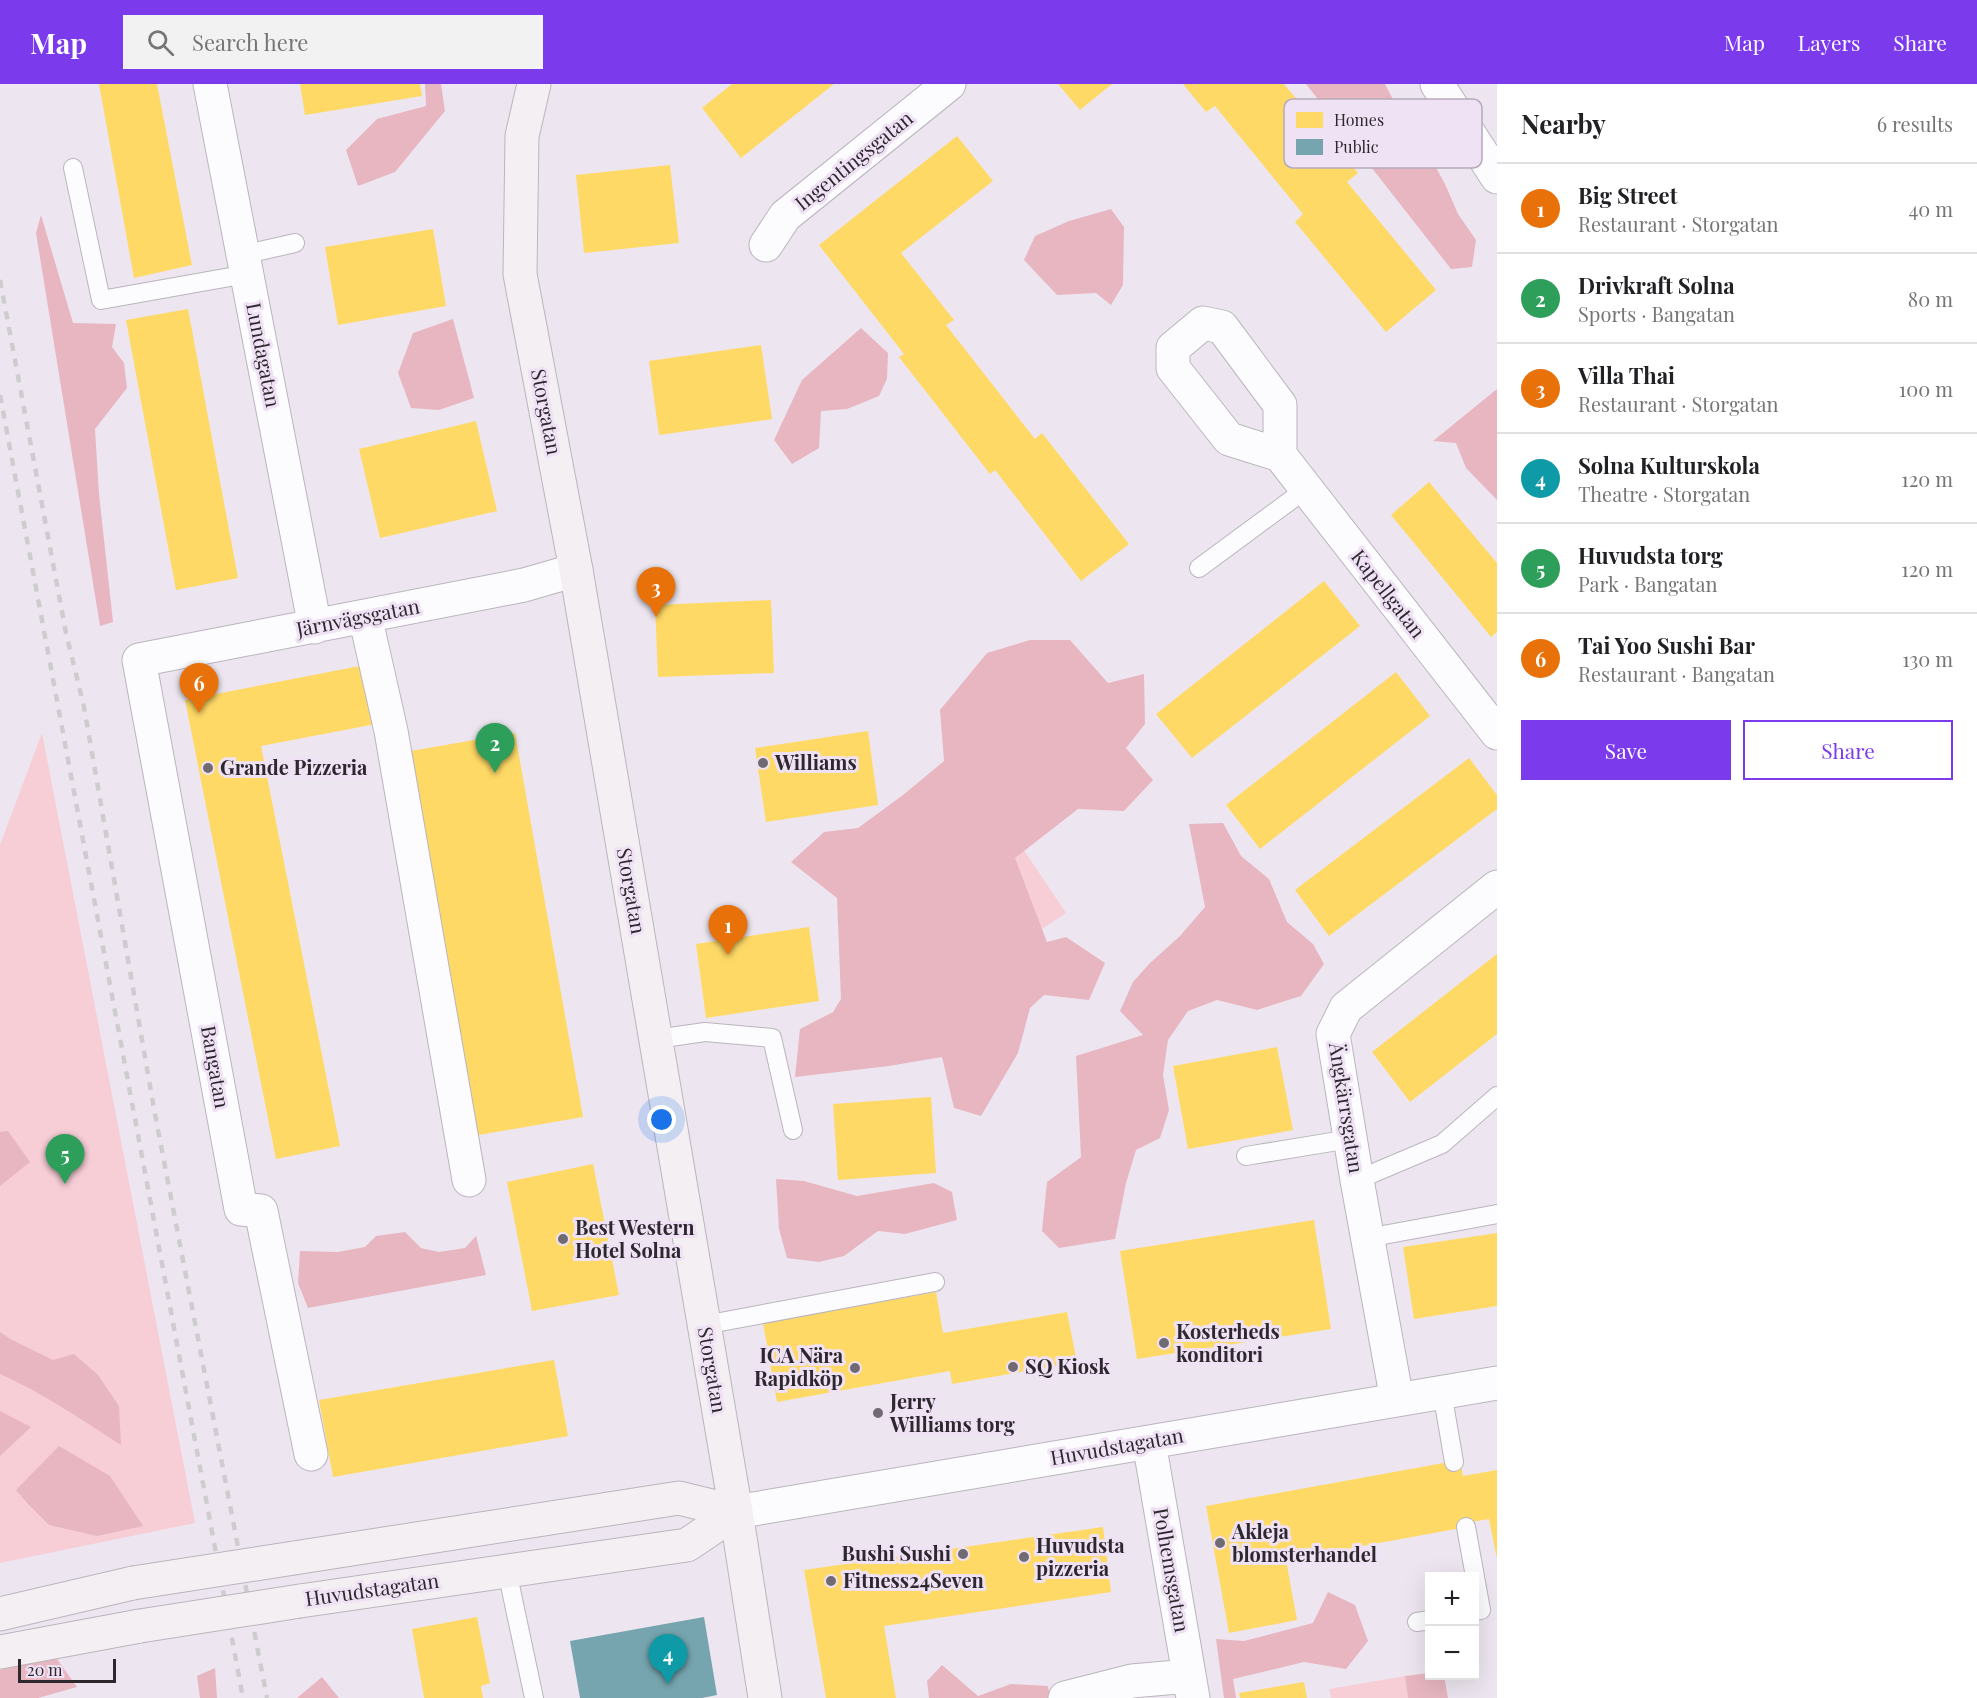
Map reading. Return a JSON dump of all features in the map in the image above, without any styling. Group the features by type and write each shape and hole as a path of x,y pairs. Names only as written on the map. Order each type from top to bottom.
{"street":[{"name":"Lundagatan","path":"210,84 315,627"},
{"name":"Storgatan","path":"534,84 522,136 520,274 576,570 736,1512 765,1698"},
{"name":"Ingentingsgatan","path":"766,245 785,216 949,84"},
{"path":"1437,84 1447,99"},
{"path":"1482,154 1497,177"},
{"name":"Kapellgatan","path":"1280,455 1497,733"},
{"name":"Järnvägsgatan","path":"139,660 524,585 576,570"},
{"path":"365,616 391,731 469,1180"},
{"name":"Bangatan","path":"139,660 241,1209 261,1211 311,1454"},
{"name":"Ängkärrsgatan","path":"1397,1400 1357,1180 1334,1034 1346,1008 1497,887"},
{"name":"Huvudstagatan","path":"0,1614 133,1583 679,1498 736,1512 1497,1383"},
{"name":"Polhemsgatan","path":"1149,1442 1191,1687"},
{"name":"Huvudstagatan","path":"0,1652 140,1626 300,1601 687,1545 736,1512"},
{"path":"1065,1698 1132,1681 1191,1687"}],"lane":[{"path":"73,168 101,300 245,264 295,243"},
{"path":"1199,568 1306,489"},
{"path":"656,1039 705,1032 772,1038 793,1130"},
{"path":"1357,1180 1442,1144 1497,1096"},
{"path":"1246,1156 1350,1139"},
{"path":"1367,1238 1497,1214"},
{"path":"704,1325 935,1282"},
{"path":"1442,1392 1454,1462"},
{"path":"1466,1527 1474,1572"},
{"path":"507,1571 534,1698"}],"shaded area":[{"path":"425,84 441,84 445,111 395,172 358,186 346,150 377,119 426,106"},
{"path":"1306,84 1385,84 1393,99 1318,99"},
{"path":"1372,168 1436,168 1458,214 1476,240 1472,267 1451,269"},
{"path":"1111,209 1124,227 1123,285 1111,305 1096,293 1057,295 1024,260 1035,236 1069,221"},
{"path":"41,215 73,323 116,324 112,347 124,363 127,388 95,429 99,494 113,622 100,626 36,233"},
{"path":"453,319 474,398 439,410 411,408 398,373 413,333"},
{"path":"861,328 888,353 887,379 879,396 847,409 821,411 819,448 792,464 774,440 802,380"},
{"path":"1497,389 1497,500 1466,468 1456,443 1433,441"},
{"path":"1030,640 1070,640 1108,683 1144,674 1145,724 1126,748 1153,780 1124,811 1078,809 1015,858 1047,942 1066,937 1105,963 1089,1000 1044,995 1030,1008 1018,1053 981,1116 954,1108 942,1057 795,1077 800,1029 833,1012 841,999 837,898 791,862 824,832 858,828 944,761 940,710 987,653"},
{"path":"42,733 195,1523 0,1563 0,845"},
{"path":"1223,823 1241,856 1269,879 1287,922 1313,944 1324,964 1301,996 1257,1010 1217,1000 1188,1011 1168,1040 1163,1075 1169,1110 1160,1138 1136,1150 1126,1183 1115,1239 1059,1248 1042,1231 1047,1182 1081,1157 1076,1056 1143,1035 1120,1011 1133,982 1180,936 1205,907 1189,824"},
{"path":"1009,828 1066,913 986,966"},
{"path":"8,1131 30,1162 0,1186 0,1132"},
{"path":"776,1179 804,1181 857,1196 934,1183 952,1192 957,1220 905,1234 878,1231 844,1256 819,1262 787,1258 779,1229"},
{"path":"405,1232 421,1248 439,1252 465,1248 476,1236 486,1275 308,1308 298,1283 300,1251 338,1252 365,1247 376,1236"},
{"path":"0,1332 53,1360 74,1354 98,1375 119,1406 121,1445 47,1398 0,1374"},
{"path":"0,1411 31,1427 0,1456"},
{"path":"59,1446 110,1476 143,1526 97,1536 49,1525 16,1490"},
{"path":"1328,1592 1355,1605 1368,1641 1346,1669 1304,1662 1233,1679 1236,1698 1224,1698 1216,1639 1244,1641 1313,1623"},
{"path":"55,1656 77,1687 38,1698 0,1698 0,1670"},
{"path":"942,1665 978,1696 1011,1684 1048,1686 1050,1698 929,1698 927,1681"},
{"path":"215,1668 217,1698 200,1698 197,1676"},
{"path":"1425,1674 1425,1680 1445,1680 1448,1698 1408,1698 1405,1676"},
{"path":"1405,1676 1408,1698 1331,1698 1329,1689"},
{"path":"322,1677 339,1698 297,1698"}],"building: Homes":[{"path":"99,84 157,84 192,265 134,278"},
{"path":"300,84 420,84 422,96 305,115"},
{"path":"732,84 834,84 741,158 702,108"},
{"path":"1058,84 1112,84 1080,110"},
{"path":"1183,84 1284,84 1296,99 1284,99 1284,168 1354,168 1358,173 1347,182 1436,290 1386,332 1295,222 1303,214 1215,106 1206,112"},
{"path":"957,136 993,181 901,253 954,320 946,325 1035,439 1042,433 1129,544 1081,581 995,470 990,474 899,357 904,354 819,245"},
{"path":"670,165 679,243 584,253 576,175"},
{"path":"433,229 446,306 338,325 325,247"},
{"path":"188,309 238,578 176,590 126,320"},
{"path":"761,345 772,419 659,435 649,361"},
{"path":"476,421 497,511 380,538 359,449"},
{"path":"1429,482 1497,563 1497,632 1491,637 1391,515"},
{"path":"1324,581 1360,626 1192,758 1156,714"},
{"path":"771,600 774,673 658,677 655,605"},
{"path":"370,664 381,723 261,746 340,1146 276,1159 185,700"},
{"path":"1396,672 1430,716 1260,849 1226,805"},
{"path":"868,731 878,805 766,822 755,748"},
{"path":"515,733 583,1117 473,1136 405,752"},
{"path":"1469,758 1497,795 1497,809 1329,936 1295,890"},
{"path":"809,927 819,1001 706,1018 696,944"},
{"path":"1497,954 1497,1034 1410,1102 1372,1052"},
{"path":"1277,1047 1293,1130 1188,1149 1173,1066"},
{"path":"931,1097 936,1173 838,1180 833,1104"},
{"name":"Best Western Hotel Solna","path":"593,1164 619,1295 532,1311 507,1182"},
{"path":"1314,1220 1331,1329 1137,1359 1120,1251"},
{"path":"1497,1233 1497,1306 1414,1319 1403,1247"},
{"path":"936,1292 943,1333 1067,1312 1077,1362 952,1384 950,1371 777,1402 763,1323"},
{"path":"554,1360 568,1436 333,1477 319,1400"},
{"path":"1460,1460 1463,1476 1497,1470 1497,1559 1489,1519 1471,1522 1472,1526 1286,1560 1297,1620 1229,1633 1206,1506"},
{"path":"1103,1527 1111,1592 884,1626 896,1698 826,1698 804,1570"},
{"path":"477,1617 490,1683 481,1686 483,1698 424,1698 412,1629"},
{"path":"1304,1682 1307,1698 1240,1698 1239,1693"}],"building: Public":[{"path":"704,1617 717,1695 702,1698 580,1698 570,1641"}],"railway":[{"path":"0,280 66,633 84,707 154,1109 267,1698"},
{"path":"0,395 243,1698"}],"place":[{"name":"Villa Thai","path":"656,617"},
{"name":"Tai Yoo Sushi Bar","path":"199,713"},
{"name":"Williams","path":"763,763"},
{"name":"Grande Pizzeria","path":"208,768"},
{"name":"Drivkraft Solna","path":"495,773"},
{"name":"Big Street","path":"728,955"},
{"name":"Huvudsta torg","path":"65,1184"},
{"name":"Best Western Hotel Solna","path":"563,1239"},
{"name":"Kosterheds konditori","path":"1164,1343"},
{"name":"SQ Kiosk","path":"1013,1367"},
{"name":"ICA Nära Rapidköp","path":"855,1368"},
{"name":"Jerry Williams torg","path":"878,1413"},
{"name":"Akleja blomsterhandel","path":"1220,1543"},
{"name":"Bushi Sushi","path":"963,1554"},
{"name":"Huvudsta pizzeria","path":"1024,1557"},
{"name":"Fitness24Seven","path":"831,1581"},
{"name":"Solna Kulturskola","path":"668,1684"}]}
